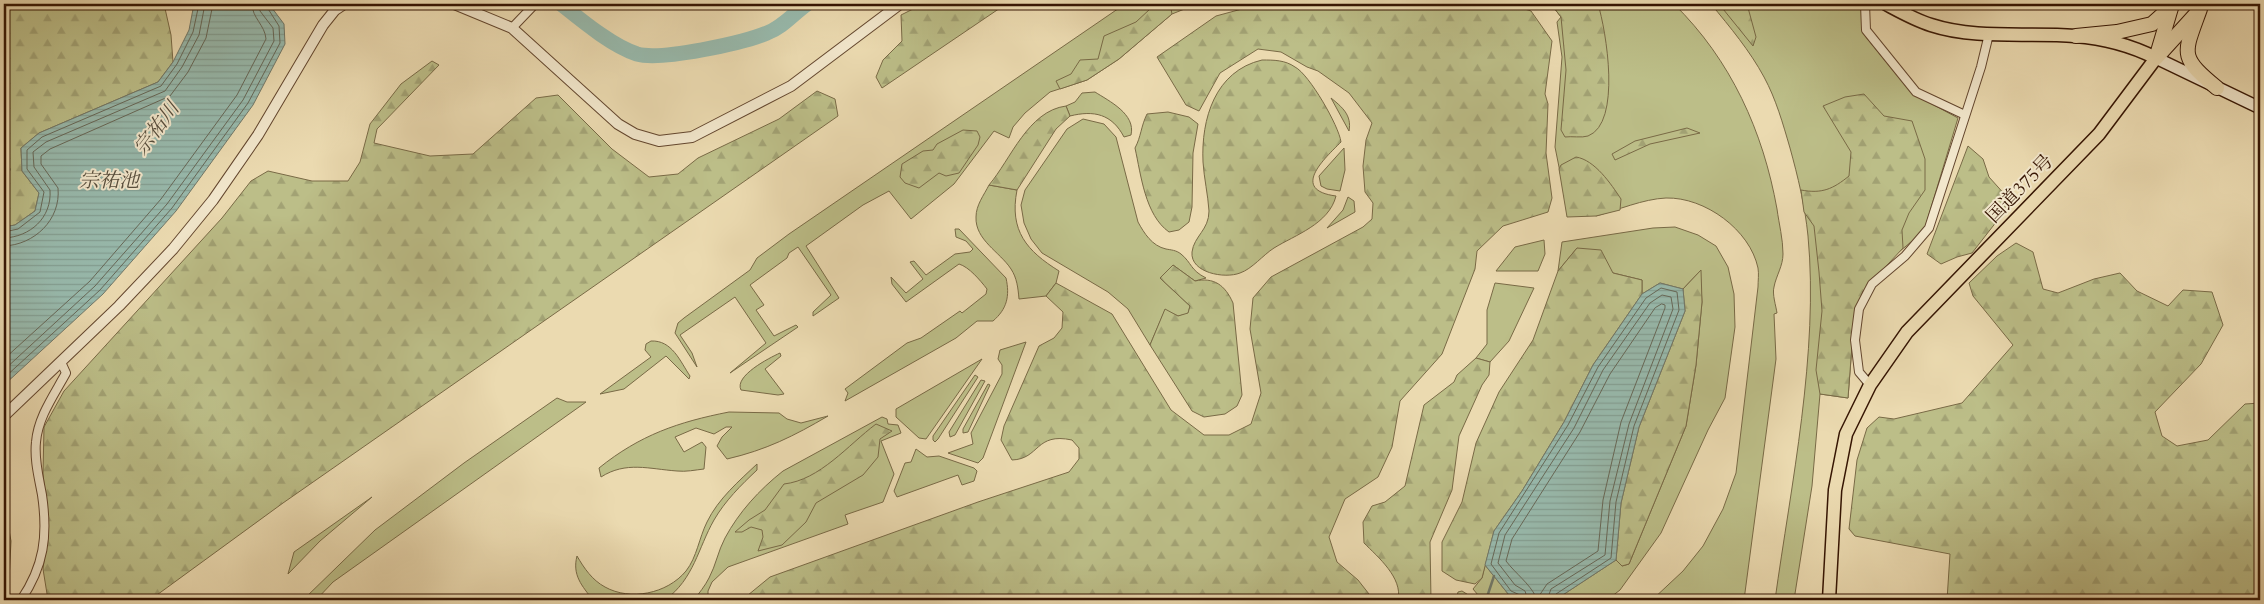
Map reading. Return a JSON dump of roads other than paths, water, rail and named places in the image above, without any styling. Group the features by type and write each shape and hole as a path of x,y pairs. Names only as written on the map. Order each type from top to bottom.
{"highway":[{"path":"1886,4 1909,17 1932,26 1989,34 2076,36 2117,32 2152,24 2172,5"},
{"path":"2156,58 2172,5"},
{"path":"2156,58 2202,6"},
{"path":"2202,6 2188,45 2188,59 2197,72 2217,88"},
{"path":"2076,36 2139,50 2156,58"},
{"name":"国道375号","path":"1829,600 1835,490 1846,434 1870,384 1907,332 2099,134 2156,58"}],"main road":[{"path":"2156,58 2260,108"}],"street":[{"path":"4,416 61,362 173,249 213,200 258,135 323,24 335,10 344,4"},
{"path":"454,4 512,28 618,124 645,138 659,141 676,141 692,137 791,86 900,4"},
{"path":"512,28 535,4"},
{"path":"1865,4 1866,30 1916,92 1964,115"},
{"path":"1870,384 1859,372 1855,340 1859,309 1872,284 1905,256 1928,228 1989,34"},
{"path":"2260,210 2260,260"},
{"path":"21,600 35,580 44,551 42,498 36,461 36,443 39,424 66,373 61,362"}],"water":[{"name":"宗祐池","path":"194,4 269,4 284,24 285,44 253,105 176,211 103,294 4,385 4,227 15,225 35,211 39,193 22,171 21,148 39,133 158,82 173,62 189,30"},
{"path":"4,156 10,169 4,197"},
{"path":"1660,283 1683,289 1685,311 1639,427 1621,503 1616,560 1555,600 1522,600 1509,595 1485,565 1494,531 1522,491 1564,422 1593,365 1642,294"}],"waterway":[{"name":"宗祐川","path":"561,4 617,45 637,54 648,56 702,50 756,37 778,27 807,4"},
{"path":"1486,600 1494,576"}]}
